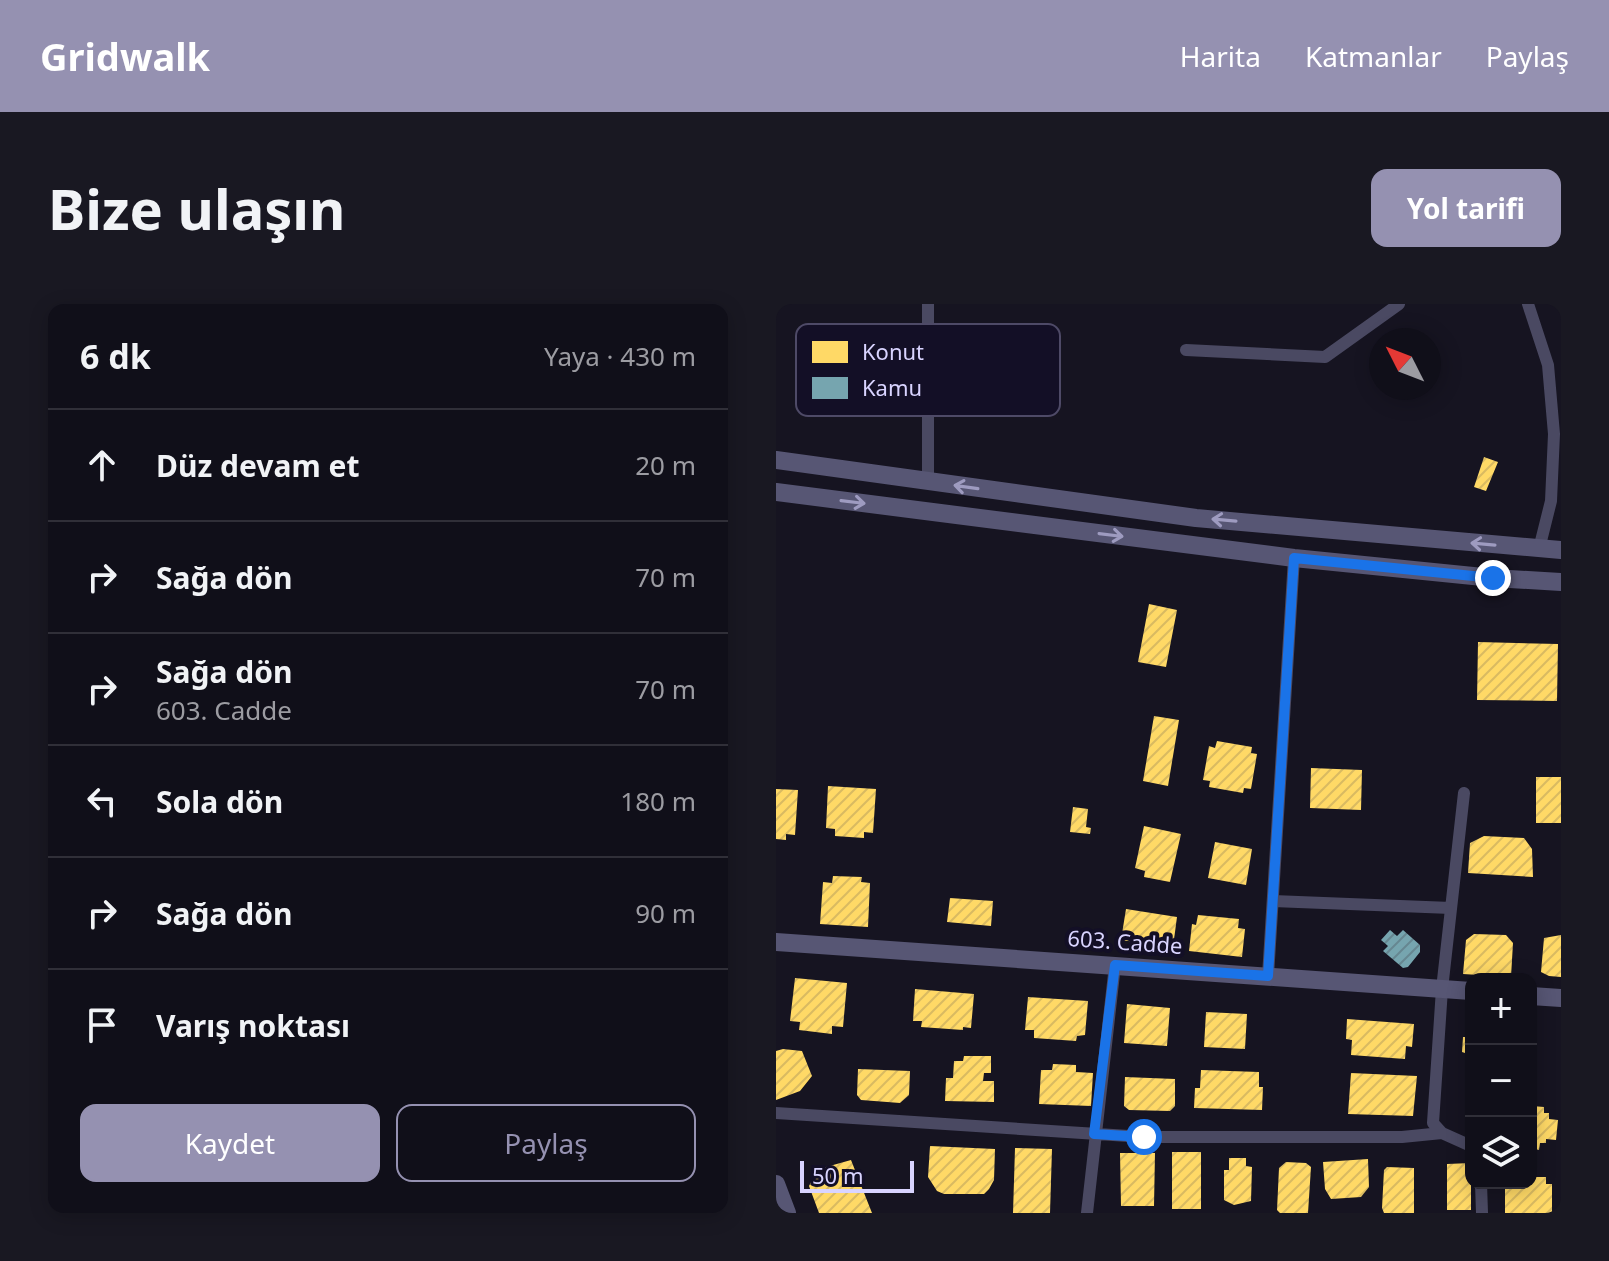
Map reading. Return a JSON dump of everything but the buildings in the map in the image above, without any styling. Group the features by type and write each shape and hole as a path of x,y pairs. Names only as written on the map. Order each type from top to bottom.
{"main road":[{"path":"776,460 1196,518 1561,550"},
{"path":"776,492 1294,558 1561,582"},
{"name":"603. Cadde","path":"776,942 1465,991"},
{"path":"1537,996 1561,998"},
{"path":"776,1184 787,1213"}],"street":[{"path":"1186,350 1325,357 1399,304"},
{"path":"1528,304 1548,365 1554,434 1551,501 1539,549"},
{"path":"928,416 928,482"},
{"path":"1268,976 1294,558"},
{"path":"1464,793 1442,989 1433,1123 1442,1133 1465,1143"},
{"path":"1273,901 1451,908"},
{"path":"1087,1213 1115,965"},
{"path":"776,1113 1144,1137 1402,1137 1442,1133"},
{"path":"1481,1189 1482,1213"}],"route":[{"path":"1144,1137 1094,1134 1115,965 1268,976 1294,558 1493,578"}]}
